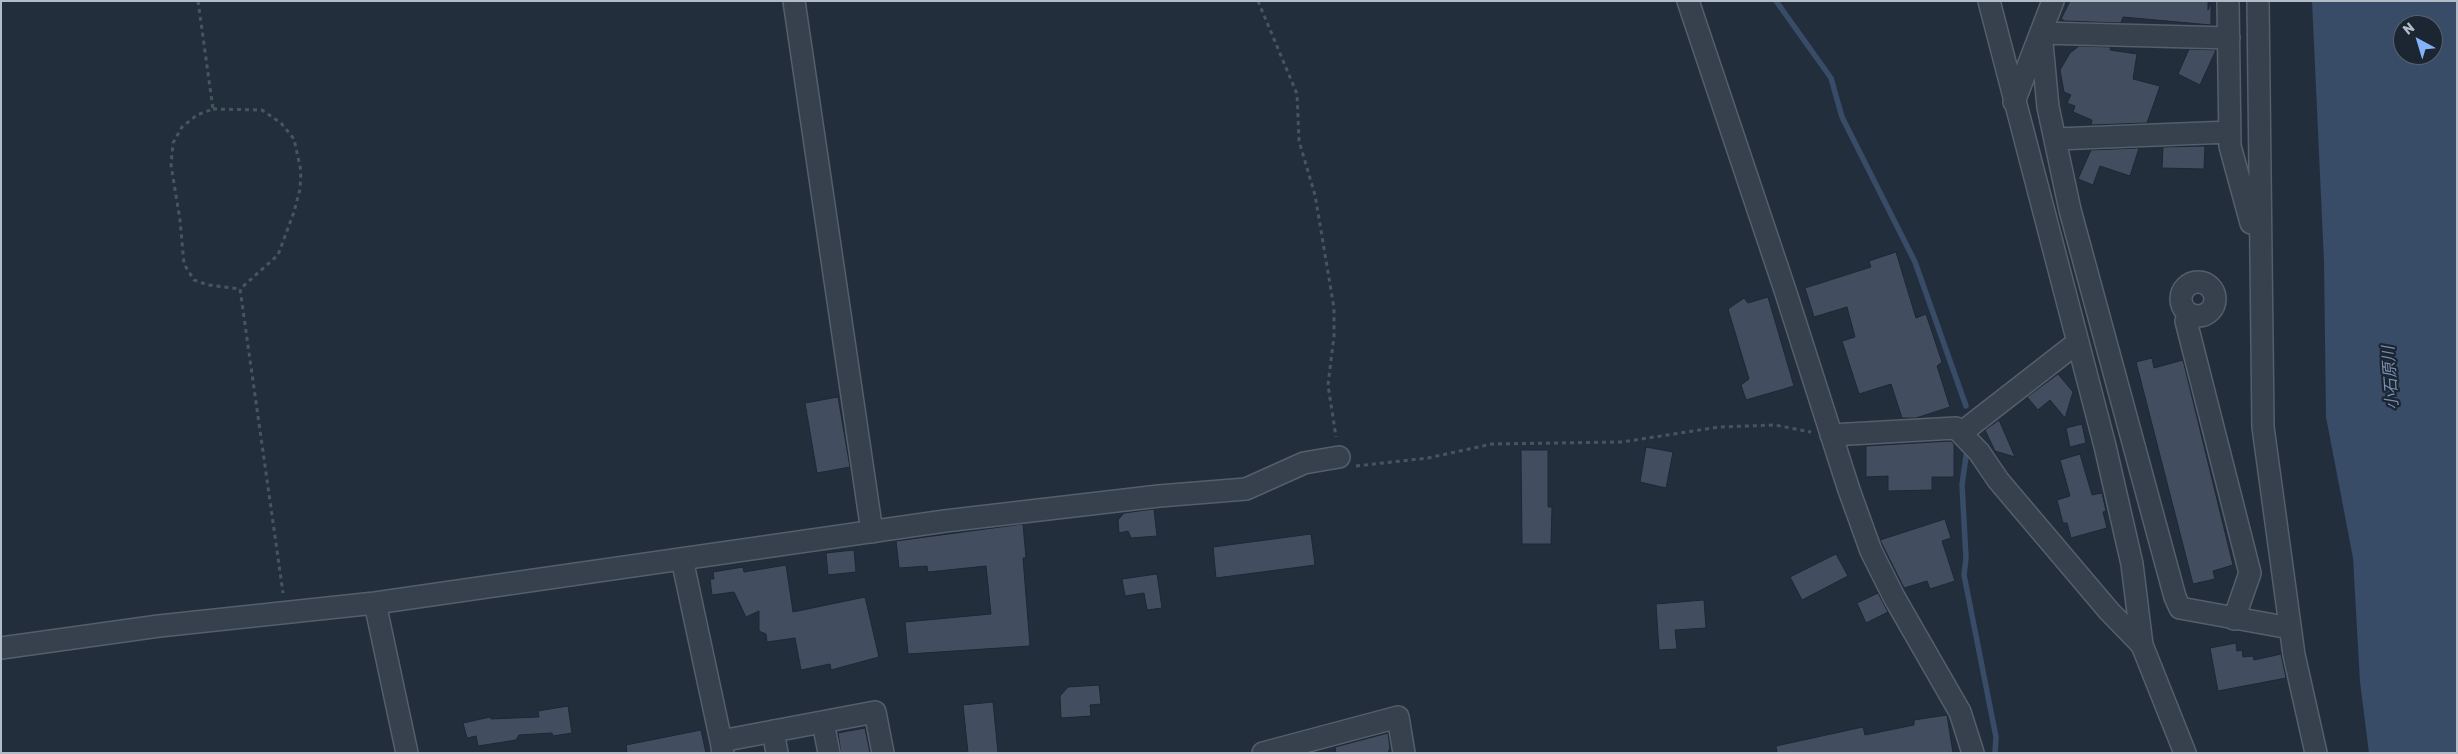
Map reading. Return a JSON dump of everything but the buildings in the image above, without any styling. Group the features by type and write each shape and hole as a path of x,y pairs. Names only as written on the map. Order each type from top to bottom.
{"street":[{"path":"794,1 872,532"},
{"path":"1688,1 1871,551 1894,597 1960,712 1973,753"},
{"path":"1989,1 2014,102 2106,446 2132,564 2142,645 2184,753"},
{"path":"2014,102 2053,1"},
{"path":"2228,1 2230,146 2260,253"},
{"path":"2258,1 2263,427 2294,655 2316,753"},
{"path":"2041,33 2229,38"},
{"path":"2041,33 2048,107 2070,210 2175,597 2180,608 2290,628"},
{"path":"2056,139 2230,132"},
{"path":"2188,313 2186,321 2250,574 2234,619"},
{"path":"1961,433 2078,342"},
{"path":"1831,435 1956,428 1979,452 1998,480 2108,611 2142,645"},
{"path":"1,648 159,626 286,614 375,603 872,532 1063,507 1246,489 1304,464 1340,457"},
{"path":"682,559 722,747 773,731 875,712 883,753"},
{"path":"375,603 408,753"},
{"path":"1263,753 1398,717 1404,753"},
{"path":"823,722 829,753"},
{"path":"773,731 777,753"}],"path":[{"path":"198,1 214,108"},
{"path":"1258,1 1297,94 1299,141 1315,194 1334,308 1334,336 1328,385 1340,457 1357,467 1428,458 1492,444 1622,442 1719,427 1775,425 1831,435"},
{"path":"214,108 262,110 281,123 294,139 301,171 300,189 296,205 278,255 240,289 208,286 194,280 184,264 180,220 171,165 173,143 182,127 196,115 214,108"},
{"path":"240,289 286,614"}],"water":[{"name":"小石原川","path":"2312,1 2457,1 2457,753 2369,753 2360,682 2353,558 2326,417 2324,262"}],"waterway":[{"path":"1776,1 1831,78 1842,117 1915,262 1966,406"},
{"path":"1967,449 1962,485 1966,558 1964,575 1996,737 1995,753"}]}
